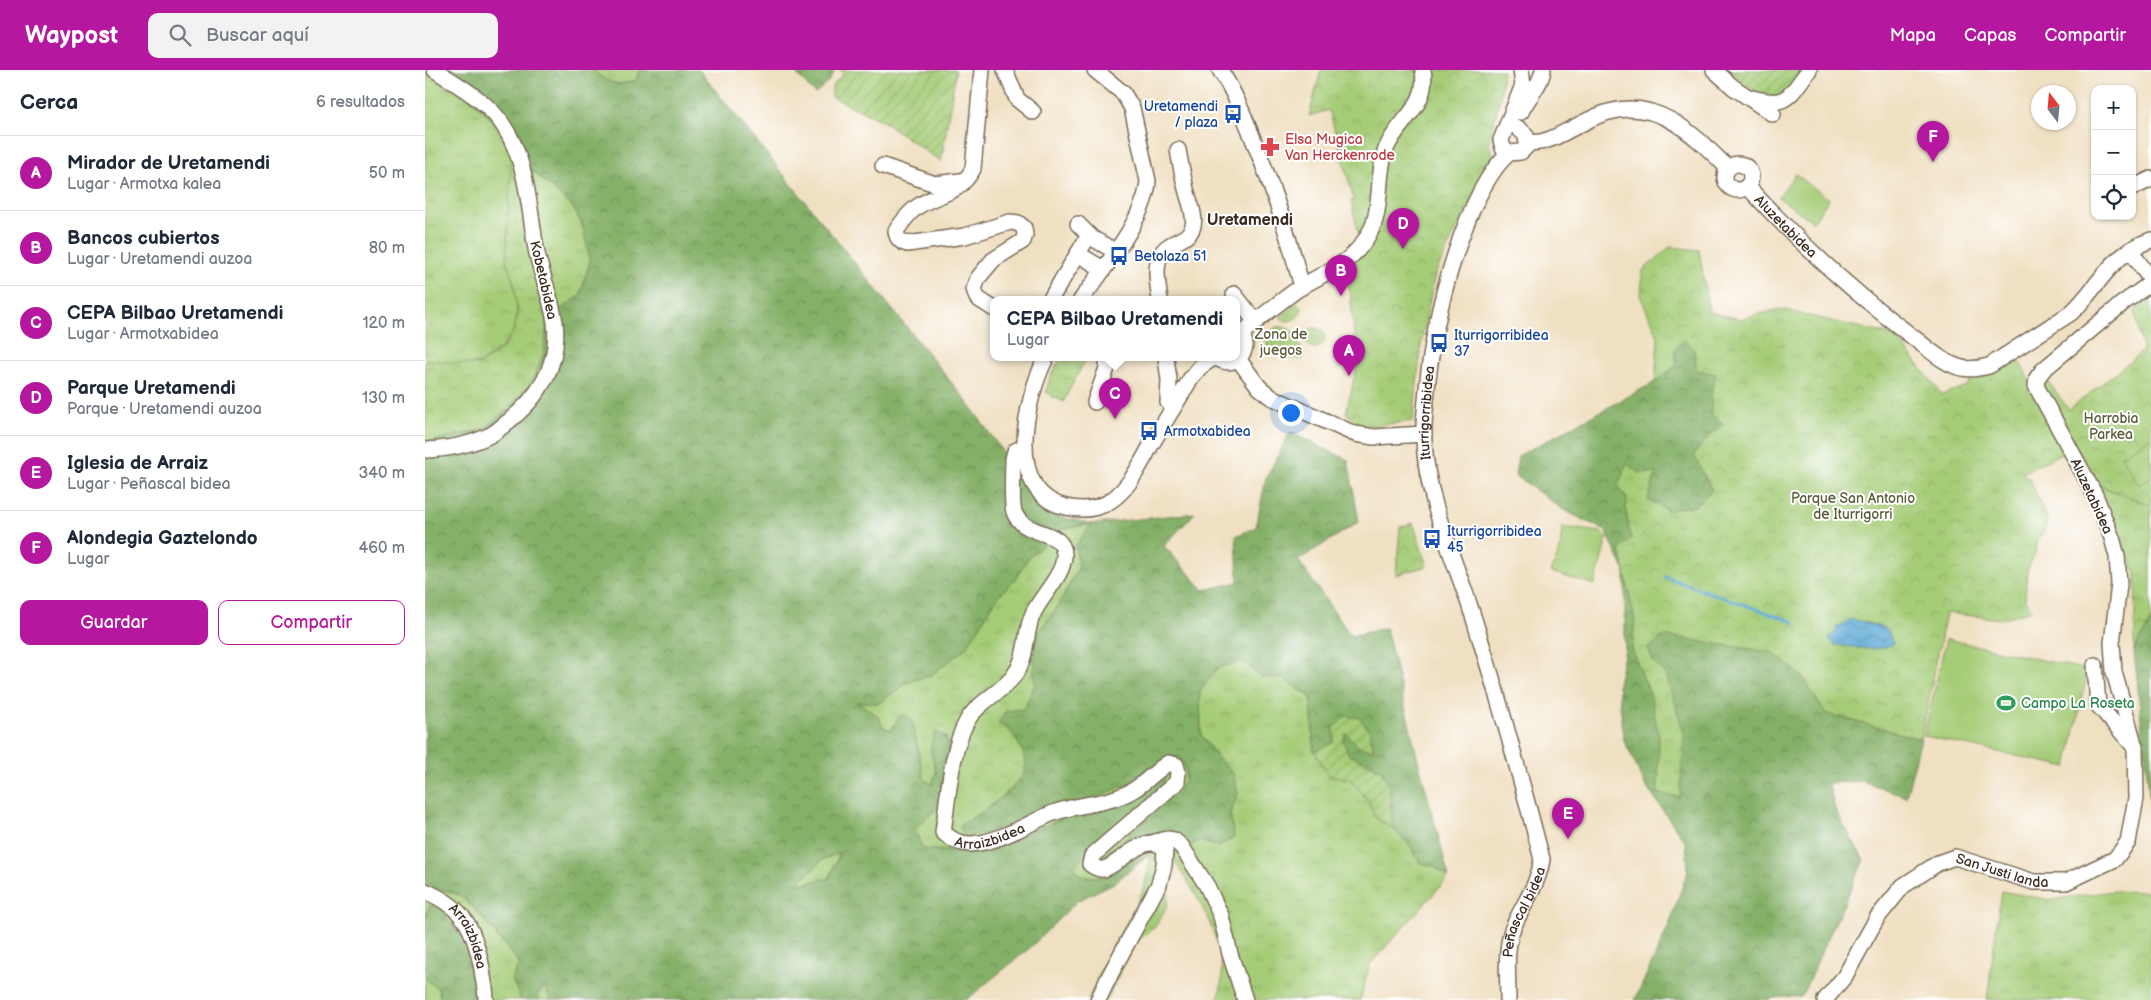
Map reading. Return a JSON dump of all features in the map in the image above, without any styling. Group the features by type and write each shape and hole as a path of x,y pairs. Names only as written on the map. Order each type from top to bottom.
{"street":[{"name":"Kobetabidea","path":"425,450 467,444 495,432 518,413 545,382 553,364 555,347 555,323 537,251 529,203 513,141 494,113 435,70"},
{"path":"982,70 976,156 973,169 967,180 959,188 919,206 896,231 897,237 901,242 907,244 965,236 1010,222 1018,223 1024,228 1025,235 1023,241 993,260 978,278 974,289 977,298 990,307"},
{"path":"1005,70 1017,99 1033,112"},
{"path":"1086,296 1139,213 1147,191 1147,180 1132,108 1123,93 1095,70"},
{"path":"1221,70 1239,104 1266,171 1290,239 1302,287"},
{"path":"1240,332 1302,287 1337,268 1357,253 1373,226 1385,151 1396,130 1415,109 1424,90 1423,70"},
{"path":"1521,70 1523,85 1508,121 1512,129 1526,135 1528,142"},
{"path":"1509,153 1503,148 1501,140 1512,129 1519,118 1526,100 1536,87 1543,70"},
{"path":"1714,70 1773,114"},
{"path":"1748,97 1769,103 1786,99 1809,70"},
{"name":"Aluzetabidea","path":"1528,142 1545,141 1609,112 1625,109 1647,111 1681,125 1727,167 1725,179 1728,186 1740,190 1747,186 1768,209 1872,305 1945,361 1963,369 1989,366 2071,314 2109,266 2130,250 2151,282 2043,370 2037,378 2036,386 2095,495 2117,556 2119,584 2113,623 2112,653 2114,672 2135,746 2136,798"},
{"name":"Iturrigorribidea","path":"1510,739 1473,616 1443,534 1428,476 1424,434 1429,356 1446,284 1460,240 1474,207 1498,164 1509,153 1521,152 1528,142"},
{"path":"1159,296 1157,278 1162,253 1167,247 1189,234 1193,226 1193,215 1178,150"},
{"path":"883,166 935,184 948,184 967,180"},
{"path":"2136,186 2151,179"},
{"path":"1052,296 1078,254 1084,230 1115,251"},
{"path":"2130,250 2151,240"},
{"path":"1078,254 1103,269"},
{"path":"1240,302 1256,322"},
{"path":"1240,335 1245,346 1240,356"},
{"path":"1045,361 1037,377 1030,401 1025,446 1029,474 1044,496 1063,506 1075,509 1096,508 1106,504 1127,486 1191,378 1209,361"},
{"path":"1095,402 1107,368 1107,361"},
{"path":"1167,361 1168,402 1174,406"},
{"path":"1240,361 1259,387 1271,397 1355,434 1374,437 1424,434"},
{"name":"Arraizbidea","path":"1025,446 1015,451 1013,459 1014,511 1020,522 1032,530 1049,534 1057,539 1063,548 1064,556 1061,567 1032,616 1022,663 1013,678 968,719 958,738 943,832 957,842 971,844 986,840 1014,831 1055,812 1103,802 1134,790 1168,763 1176,765 1179,772 1177,782 1092,856 1090,864 1095,868 1104,869 1146,844 1167,839 1174,840 1182,847 1207,886 1221,916 1230,954 1245,1000"},
{"path":"2095,666 2098,705 2135,746"},
{"path":"2105,713 2115,710 2121,698"},
{"name":"Peñascal bidea","path":"1508,1000 1509,946 1512,930 1540,877 1543,859 1510,739"},
{"name":"San Justi landa","path":"1825,1000 1845,976 1877,918 1906,884 1938,863 1955,857 2034,882 2065,882 2115,860 2128,842 2136,798"},
{"path":"1098,1000 1159,884 1164,865 1165,850 1161,844 1155,842"},
{"name":"Arraizbidea","path":"425,891 437,896 461,913 471,928 480,959 486,1000"}],"green space":[{"path":"444,70 592,70 612,83 623,83 636,81 639,70 699,70 968,403 1047,514 1093,524 1195,513 1164,546 1204,590 1238,582 1236,536 1256,527 1266,478 1290,432 1348,460 1359,522 1298,560 1351,636 1386,628 1449,877 1433,866 1420,863 1409,844 1392,828 1390,788 1349,755 1343,741 1346,732 1370,732 1334,728 1334,742 1314,752 1311,697 1282,678 1262,677 1242,661 1217,668 1200,692 1201,735 1217,757 1233,773 1238,794 1230,813 1234,837 1219,847 1199,841 1172,857 1172,833 1157,834 1139,840 1101,862 1108,852 1163,806 1181,786 1186,773 1180,757 1165,758 1127,785 1101,795 986,833 965,837 959,826 1003,796 1024,775 1026,765 1020,746 1011,732 998,723 1006,711 1024,709 1035,684 1033,659 1039,631 1057,608 1079,567 1075,546 1092,524 1062,529 1028,558 1014,581 999,595 966,648 931,675 910,681 878,703 857,702 877,715 884,728 892,730 897,720 903,714 912,720 924,779 932,785 936,772 930,749 935,731 946,737 950,756 948,779 940,793 937,808 914,829 923,849 950,851 1001,844 1071,815 1116,805 1164,775 1164,784 1073,866 1082,877 1102,877 1130,861 1150,854 1114,883 1077,901 1031,947 966,1000 550,1000 546,987 537,995 539,1000 521,1000 512,979 519,963 473,907 459,895 446,890 425,892 425,442 481,430 544,354 547,319 580,296 590,261 583,226 572,206 518,158 512,141","holes":["840,853 829,879 797,884 822,860"]},
{"path":"592,70 639,70 636,81 612,83"},
{"path":"793,70 835,70 829,81 815,94"},
{"path":"838,70 956,70 941,162 886,123 832,97 832,87 844,72"},
{"path":"1321,70 1503,70 1500,97 1489,143 1493,156 1435,274 1421,345 1413,421 1363,427 1346,413 1357,366 1350,290 1338,268 1361,246 1351,201 1354,200 1329,110 1309,116"},
{"path":"1729,70 1809,70 1776,109"},
{"path":"425,71 494,113 518,158 572,206 583,226 590,261 580,296 547,319 529,245 506,260 516,299 515,323 511,335 503,345 478,364 425,360"},
{"path":"516,159 529,245 547,319 544,354 531,383 507,410 481,430 425,442 425,360 478,365 502,349 514,330 518,314 514,284 506,260 511,161"},
{"path":"1795,174 1829,199 1813,222 1778,197"},
{"name":"Parque San Antonio de Iturrigorri","path":"1670,247 1699,250 1709,312 1740,319 1780,309 1896,336 1942,395 1966,386 1973,377 2020,362 2064,452 2022,473 2029,478 2047,518 2046,526 2037,543 2037,548 2027,571 2025,600 2032,610 2002,619 1946,613 1921,739 1825,713 1802,676 1772,652 1664,636 1648,648 1653,661 1666,675 1684,734 1680,797 1658,793 1659,737 1651,696 1632,650 1635,620 1620,549 1631,539 1626,511 1627,499 1618,485 1627,464 1639,473 1656,473 1648,500 1667,510 1696,506 1712,490 1694,455 1708,437 1724,424 1711,414 1712,388 1716,374 1697,370 1694,349 1684,339 1674,351 1677,365 1655,382 1658,336 1641,298 1642,271"},
{"name":"Harrobia Parkea","path":"2151,296 2151,505 2098,485 2043,390 2043,385 2048,381 2069,410 2143,351 2135,311"},
{"path":"1298,303 1302,307 1297,318 1285,321 1280,317"},
{"name":"Zona de juegos","path":"1276,327 1283,327 1293,332 1298,341 1303,359 1283,357 1272,352 1267,343 1267,335"},
{"path":"1315,328 1322,331 1325,338 1322,345 1315,348 1308,345 1305,338 1308,331"},
{"path":"1684,339 1694,349 1697,370 1716,374 1712,388 1724,424 1708,437 1702,473 1712,490 1696,506 1667,510 1648,500 1656,473 1639,473 1618,485 1627,499 1626,511 1631,539 1620,550 1624,571 1606,531 1562,509 1515,475 1518,456 1655,382 1677,365 1674,351"},
{"path":"1059,361 1085,361 1063,402 1055,396 1054,398 1051,397 1052,395 1046,392 1050,377"},
{"path":"2151,437 2151,477 2139,485 2121,456"},
{"path":"2098,485 2151,505 2151,620 2134,651 2136,574"},
{"path":"1413,523 1427,566 1396,575 1400,527"},
{"path":"1093,524 1075,546 1079,567 1057,608 1039,631 1033,659 1035,684 1024,709 1006,711 1013,734 1026,758 1025,770 1011,789 1001,798 960,826 1021,820 1127,785 1165,758 1180,757 1186,773 1181,786 1163,806 1108,852 1102,861 1138,840 1157,834 1172,833 1172,857 1199,841 1234,837 1230,813 1238,794 1233,773 1217,757 1201,735 1200,691 1217,668 1242,661 1262,677 1282,678 1311,697 1314,752 1329,775 1350,779 1368,800 1376,818 1392,828 1409,844 1420,863 1433,866 1449,877 1370,964 1360,1000 1217,1000 1222,983 1218,945 1202,907 1172,858 1167,906 1155,927 1134,943 1107,1000 1088,1000 1107,957 1140,896 1145,883 1150,855 1130,861 1102,877 1082,877 1073,865 1164,784 1116,805 1071,815 1001,844 950,851 923,849 914,829 937,808 940,793 948,779 930,749 936,772 933,785 924,779 912,720 897,720 892,730 884,728 877,715 856,702 878,703 910,681 931,675 966,648 999,595 1014,581 1028,558 1062,529"},
{"path":"1562,527 1601,532 1607,538 1595,585 1550,572 1560,550"},
{"path":"1625,573 1635,620 1632,650 1651,696 1659,737 1658,793 1680,797 1666,675 1653,661 1647,648 1664,636 1772,652 1802,676 1825,713 1921,739 1906,797 1863,781 1828,783 1836,812 1864,860 1801,997 1783,996 1767,1000 1635,1000 1667,930 1688,871 1686,843 1645,785 1624,740 1618,684 1625,650"},
{"path":"2151,620 2151,812 2134,651"},
{"name":"Campo La Roseta","path":"1946,639 2088,670 2067,767 1924,736"},
{"path":"1346,716 1360,718 1370,732 1374,750 1359,747 1346,733 1343,741 1349,755 1380,769 1390,788 1392,828 1376,818 1368,800 1350,779 1329,775 1314,752 1334,742 1334,728"},
{"path":"840,852 829,879 796,884 822,860"},
{"path":"436,888 460,895 479,914 519,963 512,979 521,1000 473,1000 476,991 474,975 466,960 458,931 447,919 440,902 430,905 425,919 425,892"},
{"path":"2001,891 2050,900 2113,891 2151,892 2151,1000 1987,1000"},
{"path":"440,902 447,919 469,945 466,959 476,983 473,1000 440,1000 439,990 425,978 425,919 430,905"},
{"path":"425,978 439,990 440,1000 425,1000"},
{"path":"546,987 550,1000 539,1000 536,995"}],"water":[{"path":"1851,619 1883,627 1888,630 1893,644 1873,649 1835,645 1828,638 1836,632 1837,627"}],"waterway":[{"path":"1665,577 1794,622"}],"place":[{"name":"Uretamendi / plaza","path":"1233,114"},
{"name":"Elsa Mugica Van Herckenrode","path":"1270,147"},
{"name":"Alondegia Gaztelondo","path":"1933,162"},
{"name":"Parque Uretamendi","path":"1403,249"},
{"name":"Betolaza 51","path":"1119,256"},
{"name":"Bancos cubiertos","path":"1341,296"},
{"name":"Iturrigorribidea 37","path":"1439,343"},
{"name":"Mirador de Uretamendi","path":"1349,376"},
{"name":"CEPA Bilbao Uretamendi","path":"1115,419"},
{"name":"Armotxabidea","path":"1149,431"},
{"name":"Iturrigorribidea 45","path":"1432,539"},
{"name":"Campo La Roseta","path":"2006,703"},
{"name":"Iglesia de Arraiz","path":"1568,839"}],"district":[{"name":"Uretamendi","path":"1250,219"}]}
